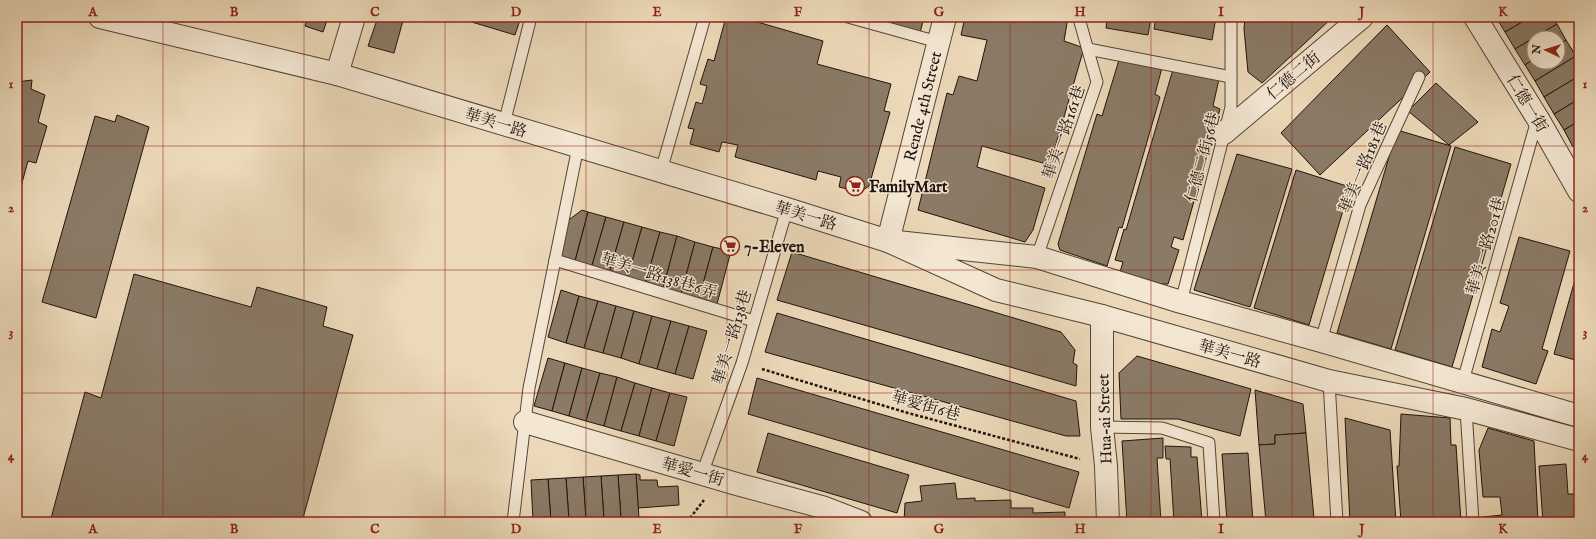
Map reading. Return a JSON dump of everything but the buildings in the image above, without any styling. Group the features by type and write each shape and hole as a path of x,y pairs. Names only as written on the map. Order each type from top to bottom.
{"street":[{"name":"華美一路","path":"100,17 337,74 787,209 888,241 996,290 1102,316 1329,381 1466,409 1579,440"},
{"path":"337,74 354,17"},
{"name":"Rende 4th Street","path":"888,241 945,17"},
{"name":"仁德二街","path":"1224,133 1362,17"},
{"name":"仁德一街","path":"1475,17 1538,119 1579,190"},
{"name":"華美一路","path":"888,241 1036,257 1181,302 1463,381 1579,416"},
{"name":"Hua-ai Street","path":"1102,316 1102,427 1106,466 1108,522"},
{"name":"華愛一街","path":"525,422 702,474 822,507 861,522"}],"lane":[{"path":"504,124 531,17"},
{"path":"660,171 705,17"},
{"path":"848,17 938,42"},
{"name":"華美一路161巷","path":"1036,257 1097,82 1080,22 1081,17"},
{"name":"仁德二街56巷","path":"1181,302 1231,107 1231,17"},
{"path":"1088,49 1231,77"},
{"name":"華美一路181巷","path":"1321,341 1360,205 1419,77"},
{"name":"華美一路201巷","path":"1463,381 1538,119"},
{"path":"513,522 529,388 578,147"},
{"name":"華美一路138巷","path":"702,474 742,363 787,209"},
{"name":"華美一路138巷6弄","path":"555,260 754,321"},
{"path":"1329,381 1337,522"},
{"path":"1466,409 1473,522"},
{"path":"1102,427 1162,428 1209,443 1214,522"}],"path":[{"name":"華愛街6巷","path":"742,363 908,413 1106,466"}],"place":[{"name":"FamilyMart","path":"855,186"},
{"name":"7-Eleven","path":"730,246"}]}
